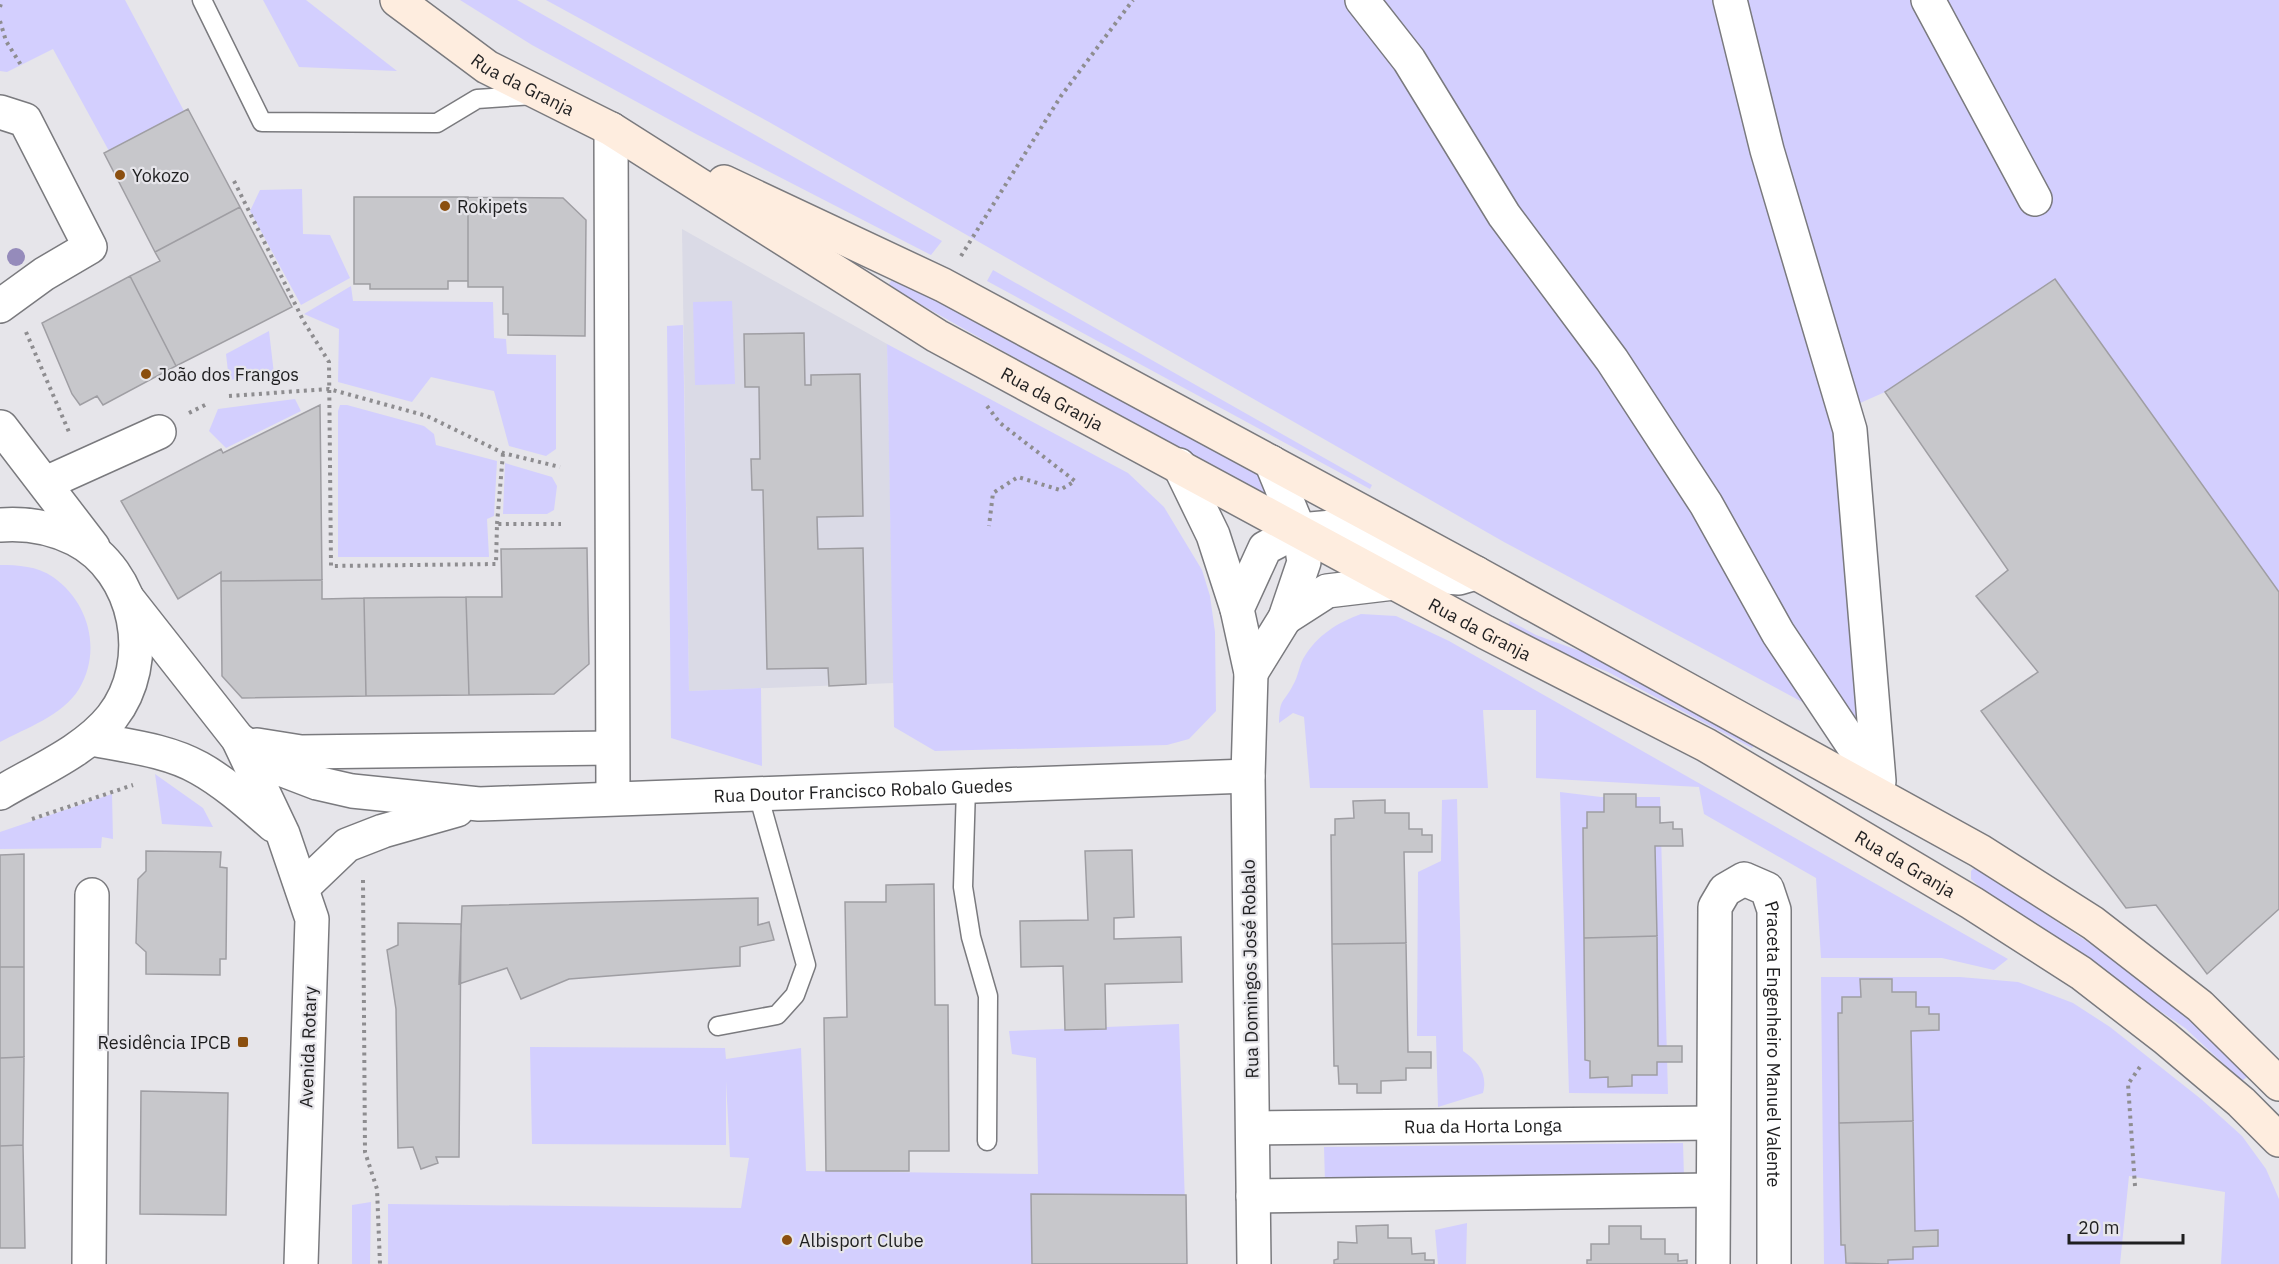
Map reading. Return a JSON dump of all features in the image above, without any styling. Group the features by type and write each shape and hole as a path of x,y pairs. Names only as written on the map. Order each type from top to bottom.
{"main road":[{"name":"Rua da Granja","path":"397,0 487,67 611,129 938,336 1394,583 1706,746 1972,903 2081,973 2156,1031 2241,1102 2279,1140"},
{"name":"Rua da Granja","path":"655,156 729,183 943,285 1476,573 1980,850 2093,923 2200,1006 2279,1083"}],"street":[{"path":"1362,0 1408,60 1504,215 1618,369 1706,504 1778,633 1862,759 1880,795"},
{"path":"1730,0 1767,150 1850,430 1880,795"},
{"path":"1928,0 2035,199"},
{"path":"0,112 25,120 90,247 44,274 0,306"},
{"path":"611,129 613,798"},
{"path":"0,427 46,483 117,579 128,599 238,739 273,749 301,752 612,748"},
{"path":"46,483 159,432"},
{"path":"1251,673 1286,618 1304,562 1299,530 1271,462"},
{"name":"Rua Domingos José Robalo","path":"1179,465 1213,534 1237,609 1251,673 1248,776 1254,1264"},
{"path":"0,525 44,527 76,540 103,561"},
{"path":"1237,609 1265,548 1299,530 1344,526 1445,577 1459,578 1476,573"},
{"path":"1286,618 1327,591 1394,583"},
{"path":"0,793 92,739 113,716 129,688 135,665 137,641 128,599"},
{"path":"92,739 154,750 198,767 238,795 283,834"},
{"name":"Rua Doutor Francisco Robalo Guedes","path":"238,739 283,770 317,783 352,791 480,804 1248,776"},
{"name":"Avenida Rotary","path":"238,739 283,834 312,919 301,1264"},
{"name":"Rua Doutor Francisco Robalo Guedes","path":"302,888 347,845 383,831 480,804"},
{"name":"Praceta Engenheiro Manuel Valente","path":"1713,1264 1715,907 1725,890 1744,879 1767,889 1774,910 1774,1264"},
{"path":"89,1264 92,895"},
{"name":"Rua da Horta Longa","path":"1253,1128 1713,1123"},
{"path":"1254,1196 1712,1190"}],"lane":[{"path":"202,0 262,122 437,123 477,99 540,95"},
{"path":"966,787 963,887 972,937 988,996 987,1141"},
{"path":"718,1026 777,1015 795,995 806,965 794,914 758,794"}],"path":[{"path":"0,7 2,0"},
{"path":"943,285 1061,96 1133,0"},
{"path":"0,21 6,41 21,65"},
{"path":"234,181 304,322 329,362 331,566 496,564 503,453"},
{"path":"25,328 65,426 86,466"},
{"path":"229,396 329,389 427,416 503,453 560,467"},
{"path":"189,413 209,403"},
{"path":"986,405 1000,423 1075,481 1060,490 1018,477 993,493 989,526"},
{"path":"497,524 561,524"},
{"path":"21,823 137,783"},
{"path":"363,876 365,1152 377,1189 381,1264"},
{"path":"2128,1084 2135,1186"}],"shaded area":[{"path":"0,0 125,0 184,111 109,151 53,49 7,72 0,71"},
{"path":"263,0 306,0 397,71 299,67"},
{"path":"460,0 517,0 942,241 931,255 696,134 532,45"},
{"path":"546,0 2279,0 2279,592 2055,279 1885,392 1833,415 1862,734 1504,542 769,122"},
{"path":"302,189 303,234 330,235 350,278 301,305 250,211 260,190"},
{"path":"682,229 887,344 894,683 689,691"},
{"path":"993,270 1372,485 1370,489 987,281"},
{"path":"893,278 922,289 1259,472 1272,503 897,291 889,284"},
{"path":"351,286 353,301 493,302 494,338 506,339 507,354 556,355 556,449 546,456 509,446 494,391 431,377 412,402 338,382 339,329 304,314"},
{"path":"732,301 735,384 695,385 693,302"},
{"path":"683,325 689,691 761,688 762,766 671,738 667,326"},
{"path":"269,331 274,374 229,380 226,354"},
{"path":"887,344 1128,473 1164,507 1202,570 1210,596 1215,632 1216,711 1189,739 1167,745 935,751 894,727"},
{"path":"295,399 301,411 226,448 209,431 218,409"},
{"path":"340,405 424,426 434,434 436,445 497,461 494,516 487,519 489,557 338,557 338,411"},
{"path":"505,463 552,477 557,486 554,510 547,514 503,514"},
{"path":"0,565 40,570 65,587 83,613 88,628 90,659 79,689 63,707 0,742"},
{"path":"1361,614 1396,616 1449,641 2008,959 1994,970 1942,958 1821,958 1816,878 1704,814 1699,787 1536,778 1536,710 1483,710 1488,788 1310,788 1304,717 1293,713 1279,723 1281,704 1295,682 1303,659 1315,643 1336,626"},
{"path":"1510,621 1536,635 1602,659 1757,741 1752,748 1608,672 1505,631"},
{"path":"155,774 203,808 213,827 162,824"},
{"path":"1560,792 1601,797 1660,797 1668,1094 1569,1093"},
{"path":"112,794 113,839 102,837 101,848 0,849 0,832"},
{"path":"1457,799 1463,1051 1481,1069 1484,1086 1483,1093 1438,1107 1436,1036 1417,1036 1418,872 1441,861 1442,800"},
{"path":"1975,867 2158,989 2252,1073 2242,1081 2185,1028 1984,891 1971,879 1971,871"},
{"path":"1821,977 1960,977 2018,982 2073,1003 2110,1027 2201,1099 2242,1136 2266,1169 2279,1199 2279,1264 2221,1264 2225,1192 2129,1176 2120,1264 1824,1264"},
{"path":"1179,1024 1187,1264 388,1264 388,1204 741,1208 749,1158 730,1157 726,1081 726,1145 532,1144 530,1047 725,1048 726,1059 801,1048 806,1171 1038,1174 1036,1058 1012,1054 1009,1031"},
{"path":"1683,1143 1684,1178 1325,1182 1324,1147"},
{"path":"371,1202 370,1264 352,1264 352,1205"},
{"path":"1467,1223 1466,1264 1438,1264 1435,1230"}],"building":[{"path":"188,109 240,207 155,252 104,153"},
{"path":"354,197 468,197 468,281 448,281 448,289 370,289 370,284 354,284"},
{"path":"468,197 563,198 586,220 585,336 508,335 508,314 503,314 503,287 468,287"},
{"path":"240,207 292,307 176,366 130,276 160,261 155,252"},
{"path":"130,276 176,366 103,405 97,396 80,405 72,394 42,323"},
{"path":"2055,279 2279,592 2279,909 2207,974 2156,905 2126,908 1981,711 2038,672 1976,596 2008,570 1885,392"},
{"path":"804,333 805,385 811,385 811,375 860,374 863,516 817,517 818,549 863,548 866,684 829,686 828,668 767,669 763,490 752,490 751,459 760,459 759,387 745,387 744,334"},
{"path":"320,405 322,580 221,581 221,572 178,599 121,501 221,449 223,453"},
{"path":"587,548 589,664 554,694 469,695 466,597 502,597 501,549"},
{"path":"322,580 322,599 364,598 366,696 242,698 222,676 221,581"},
{"path":"466,597 469,695 366,696 364,598"},
{"path":"1604,794 1636,794 1636,807 1660,807 1660,823 1673,822 1673,829 1682,829 1683,846 1655,846 1657,936 1584,938 1583,828 1587,828 1587,812 1604,812"},
{"path":"1385,800 1385,813 1409,813 1409,829 1422,829 1422,835 1432,835 1432,852 1404,852 1406,943 1332,944 1331,835 1335,835 1335,819 1354,818 1353,801"},
{"path":"1132,850 1134,917 1114,918 1114,939 1181,937 1182,982 1105,984 1106,1029 1065,1030 1063,966 1021,967 1020,921 1088,920 1085,851"},
{"path":"146,851 221,852 220,867 227,868 226,959 220,959 220,975 146,974 146,952 136,943 138,879 146,871"},
{"path":"24,854 24,967 0,967 0,855"},
{"path":"934,884 935,1005 948,1005 949,1151 909,1151 909,1171 826,1171 824,1018 847,1017 845,902 886,902 886,885"},
{"path":"758,898 758,925 769,922 774,940 740,947 740,966 569,979 521,999 507,968 459,984 462,906"},
{"path":"398,923 461,924 459,1157 436,1157 438,1163 421,1169 413,1147 398,1148 396,1009 387,950 398,945"},
{"path":"1657,936 1658,1046 1682,1046 1682,1062 1657,1062 1657,1075 1632,1075 1632,1086 1608,1087 1608,1077 1590,1078 1590,1061 1585,1060 1584,938"},
{"path":"1406,943 1408,1052 1431,1052 1431,1068 1406,1068 1406,1080 1381,1081 1381,1093 1357,1093 1357,1084 1339,1084 1338,1066 1334,1066 1332,944"},
{"path":"0,967 24,967 24,1057 0,1058"},
{"path":"1860,979 1892,979 1892,992 1916,992 1916,1007 1929,1007 1929,1014 1939,1014 1939,1030 1911,1031 1913,1121 1839,1123 1838,1013 1842,1013 1842,997 1861,997"},
{"path":"24,1057 23,1145 0,1146 0,1058"},
{"path":"141,1091 228,1093 226,1215 140,1214"},
{"path":"1913,1121 1915,1231 1938,1230 1938,1246 1913,1247 1913,1259 1888,1260 1888,1264 1846,1263 1845,1245 1841,1245 1839,1123"},
{"path":"23,1145 25,1248 0,1248 0,1146"},
{"path":"1031,1194 1186,1195 1187,1264 1032,1264"},
{"path":"1388,1225 1388,1238 1411,1238 1412,1254 1425,1253 1425,1260 1434,1260 1434,1264 1334,1264 1334,1260 1338,1259 1338,1242 1357,1243 1356,1226"},
{"path":"1609,1226 1641,1226 1641,1239 1665,1239 1665,1254 1678,1254 1678,1261 1687,1260 1687,1264 1587,1264 1587,1260 1591,1260 1591,1244 1609,1244"}],"place":[{"name":"Yokozo","path":"120,175"},
{"name":"Rokipets","path":"445,206"},
{"name":"João dos Frangos","path":"146,374"},
{"name":"Residência IPCB","path":"243,1042"},
{"name":"Albisport Clube","path":"787,1240"}]}
